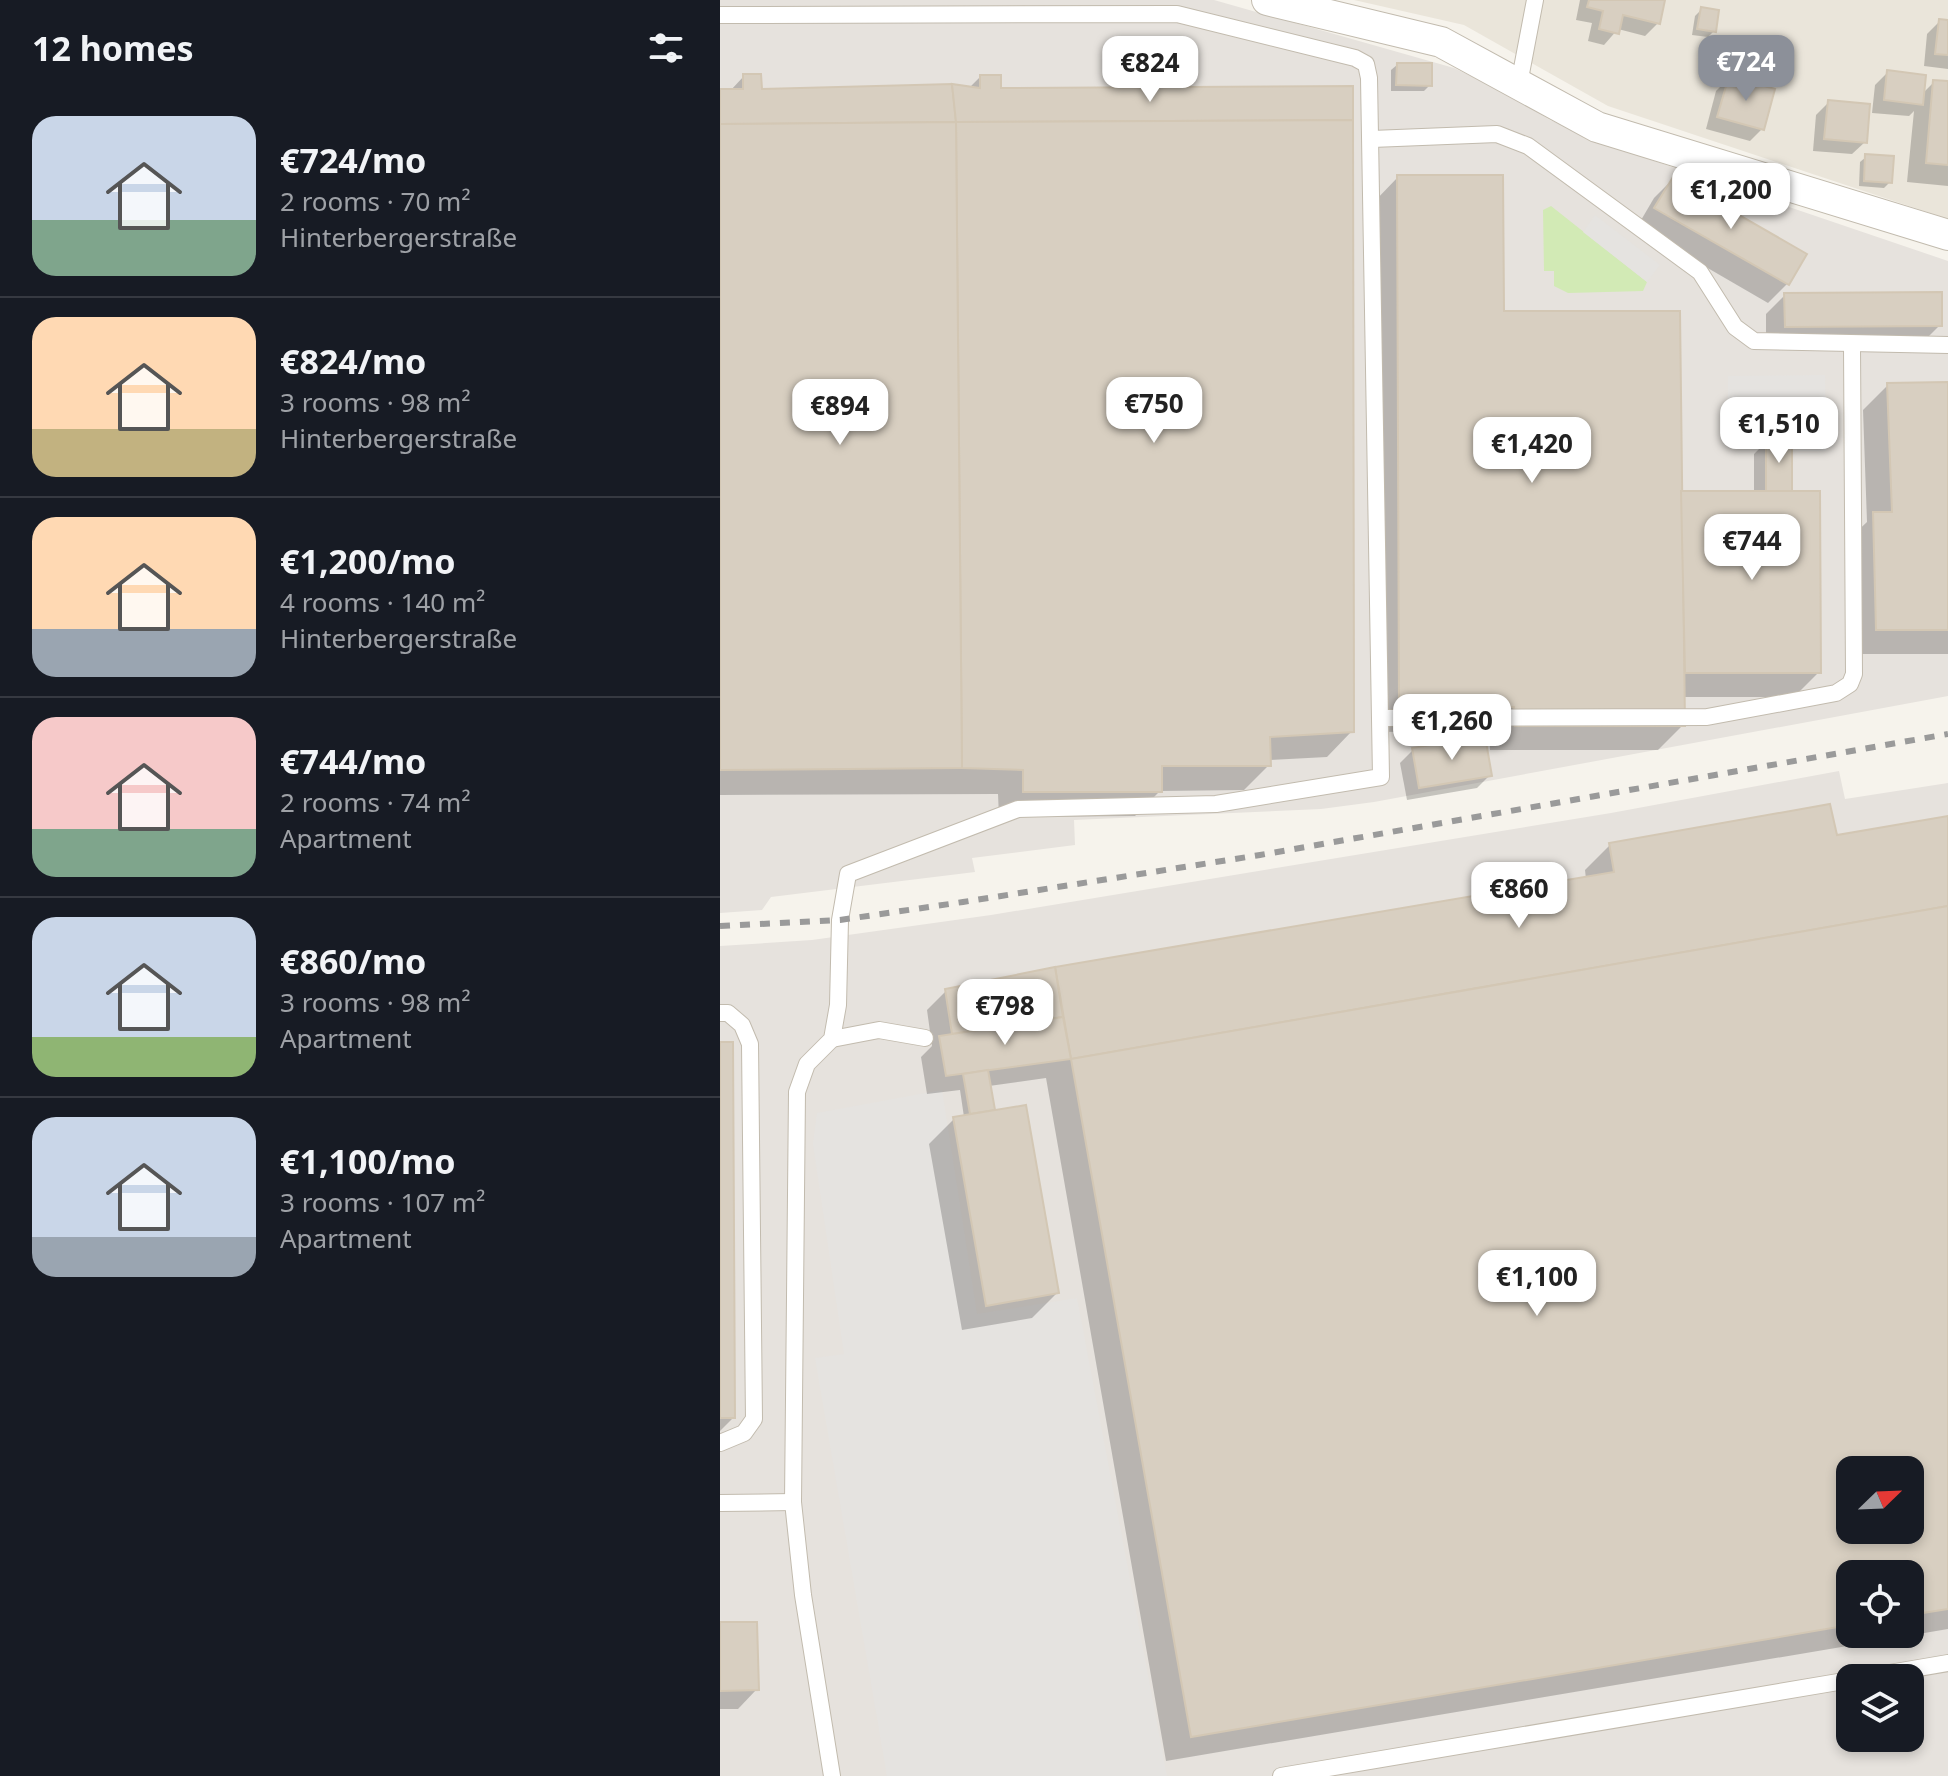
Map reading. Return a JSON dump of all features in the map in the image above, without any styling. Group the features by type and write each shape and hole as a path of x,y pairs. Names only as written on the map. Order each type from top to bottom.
{"street":[{"path":"1267,0 1441,42 1597,127 1948,235"}],"lane":[{"path":"1519,84 1535,0"},
{"path":"720,15 1141,11 1203,18 1366,64 1372,139 1381,777 1216,804 1018,809 848,874 840,920 838,1005 832,1039"},
{"path":"1372,139 1497,134 1528,146 1700,272 1735,327 1747,338 1761,343 1948,345"},
{"path":"1381,718 1707,717 1836,693 1850,684 1854,674 1852,346"},
{"path":"720,1013 728,1013 742,1025 750,1044 754,1419 744,1433 720,1443"},
{"path":"832,1776 803,1595 793,1502 797,1092 807,1064 832,1039 879,1030 925,1038"},
{"path":"720,1503 793,1502"},
{"path":"1924,1667 1948,1663"},
{"path":"1281,1776 1836,1682"}],"shaded area":[{"path":"720,0 1214,0 1454,68 1504,92 1550,120 1613,147 1948,261 1948,696 1374,802 1321,809 1074,820 1075,845 972,858 975,872 771,897 762,910 720,913"},
{"path":"1354,0 1948,0 1948,219 1608,106 1464,25"},
{"path":"1595,215 1660,265 1647,282 1583,232"},
{"path":"1825,375 1826,451 1799,451 1799,435 1728,435 1728,376"},
{"path":"1839,771 1845,799 1948,783 1948,1776 720,1776 720,946 812,940 991,915 1611,813"},
{"path":"942,1090 977,1314 1077,1298 1167,1776 887,1776 815,1358 844,1354 813,1144 817,1113"}],"green space":[{"path":"1551,206 1647,282 1643,291 1568,293 1554,286 1554,271 1544,271 1543,210"}],"building":[{"path":"1589,0 1665,0 1660,24 1623,15 1619,34 1599,29 1603,11 1587,7"},
{"path":"1701,7 1719,10 1716,32 1697,29"},
{"path":"1939,19 1948,20 1948,55 1935,54"},
{"path":"1747,40 1785,50 1779,70 1742,60"},
{"path":"1397,63 1432,63 1432,86 1396,85"},
{"path":"1887,70 1926,75 1923,105 1884,100"},
{"path":"743,74 761,74 762,89 952,84 956,122 720,124 720,89 743,89"},
{"path":"980,75 1001,75 1001,88 1353,86 1353,120 956,122 952,84 980,88"},
{"path":"1729,76 1775,89 1764,130 1717,117"},
{"path":"1933,80 1948,81 1948,165 1926,163"},
{"path":"1828,100 1870,104 1867,143 1824,139"},
{"path":"1353,120 1354,732 1270,737 1271,766 1162,766 1162,792 1023,792 1023,770 962,768 956,122"},
{"path":"956,122 962,768 720,770 720,124"},
{"path":"1865,154 1894,156 1892,183 1864,181"},
{"path":"1397,175 1503,175 1504,311 1680,311 1685,726 1515,726 1514,707 1399,707"},
{"path":"1673,177 1807,254 1789,285 1654,208"},
{"path":"1942,292 1942,326 1785,327 1784,293"},
{"path":"1948,382 1948,630 1876,630 1873,512 1892,512 1887,383"},
{"path":"1766,439 1792,439 1792,491 1766,491"},
{"path":"1681,491 1820,491 1821,673 1685,673"},
{"path":"1485,736 1492,776 1419,788 1412,748"},
{"path":"1830,804 1837,835 1948,816 1948,906 1071,1059 1055,967 1614,872 1609,843"},
{"path":"1948,906 1948,1609 1924,1613 1924,1560 1836,1560 1836,1627 1191,1737 1071,1059"},
{"path":"1055,967 1063,1017 952,1034 945,989"},
{"path":"1063,1017 1071,1059 946,1076 939,1036"},
{"path":"720,1042 733,1042 735,1418 720,1418"},
{"path":"988,1070 995,1110 970,1114 963,1074"},
{"path":"1026,1105 1059,1293 986,1306 953,1117"},
{"path":"720,1622 757,1622 759,1690 720,1691"}],"railway":[{"path":"720,926 840,920 963,902 1260,855 1948,734"}]}
